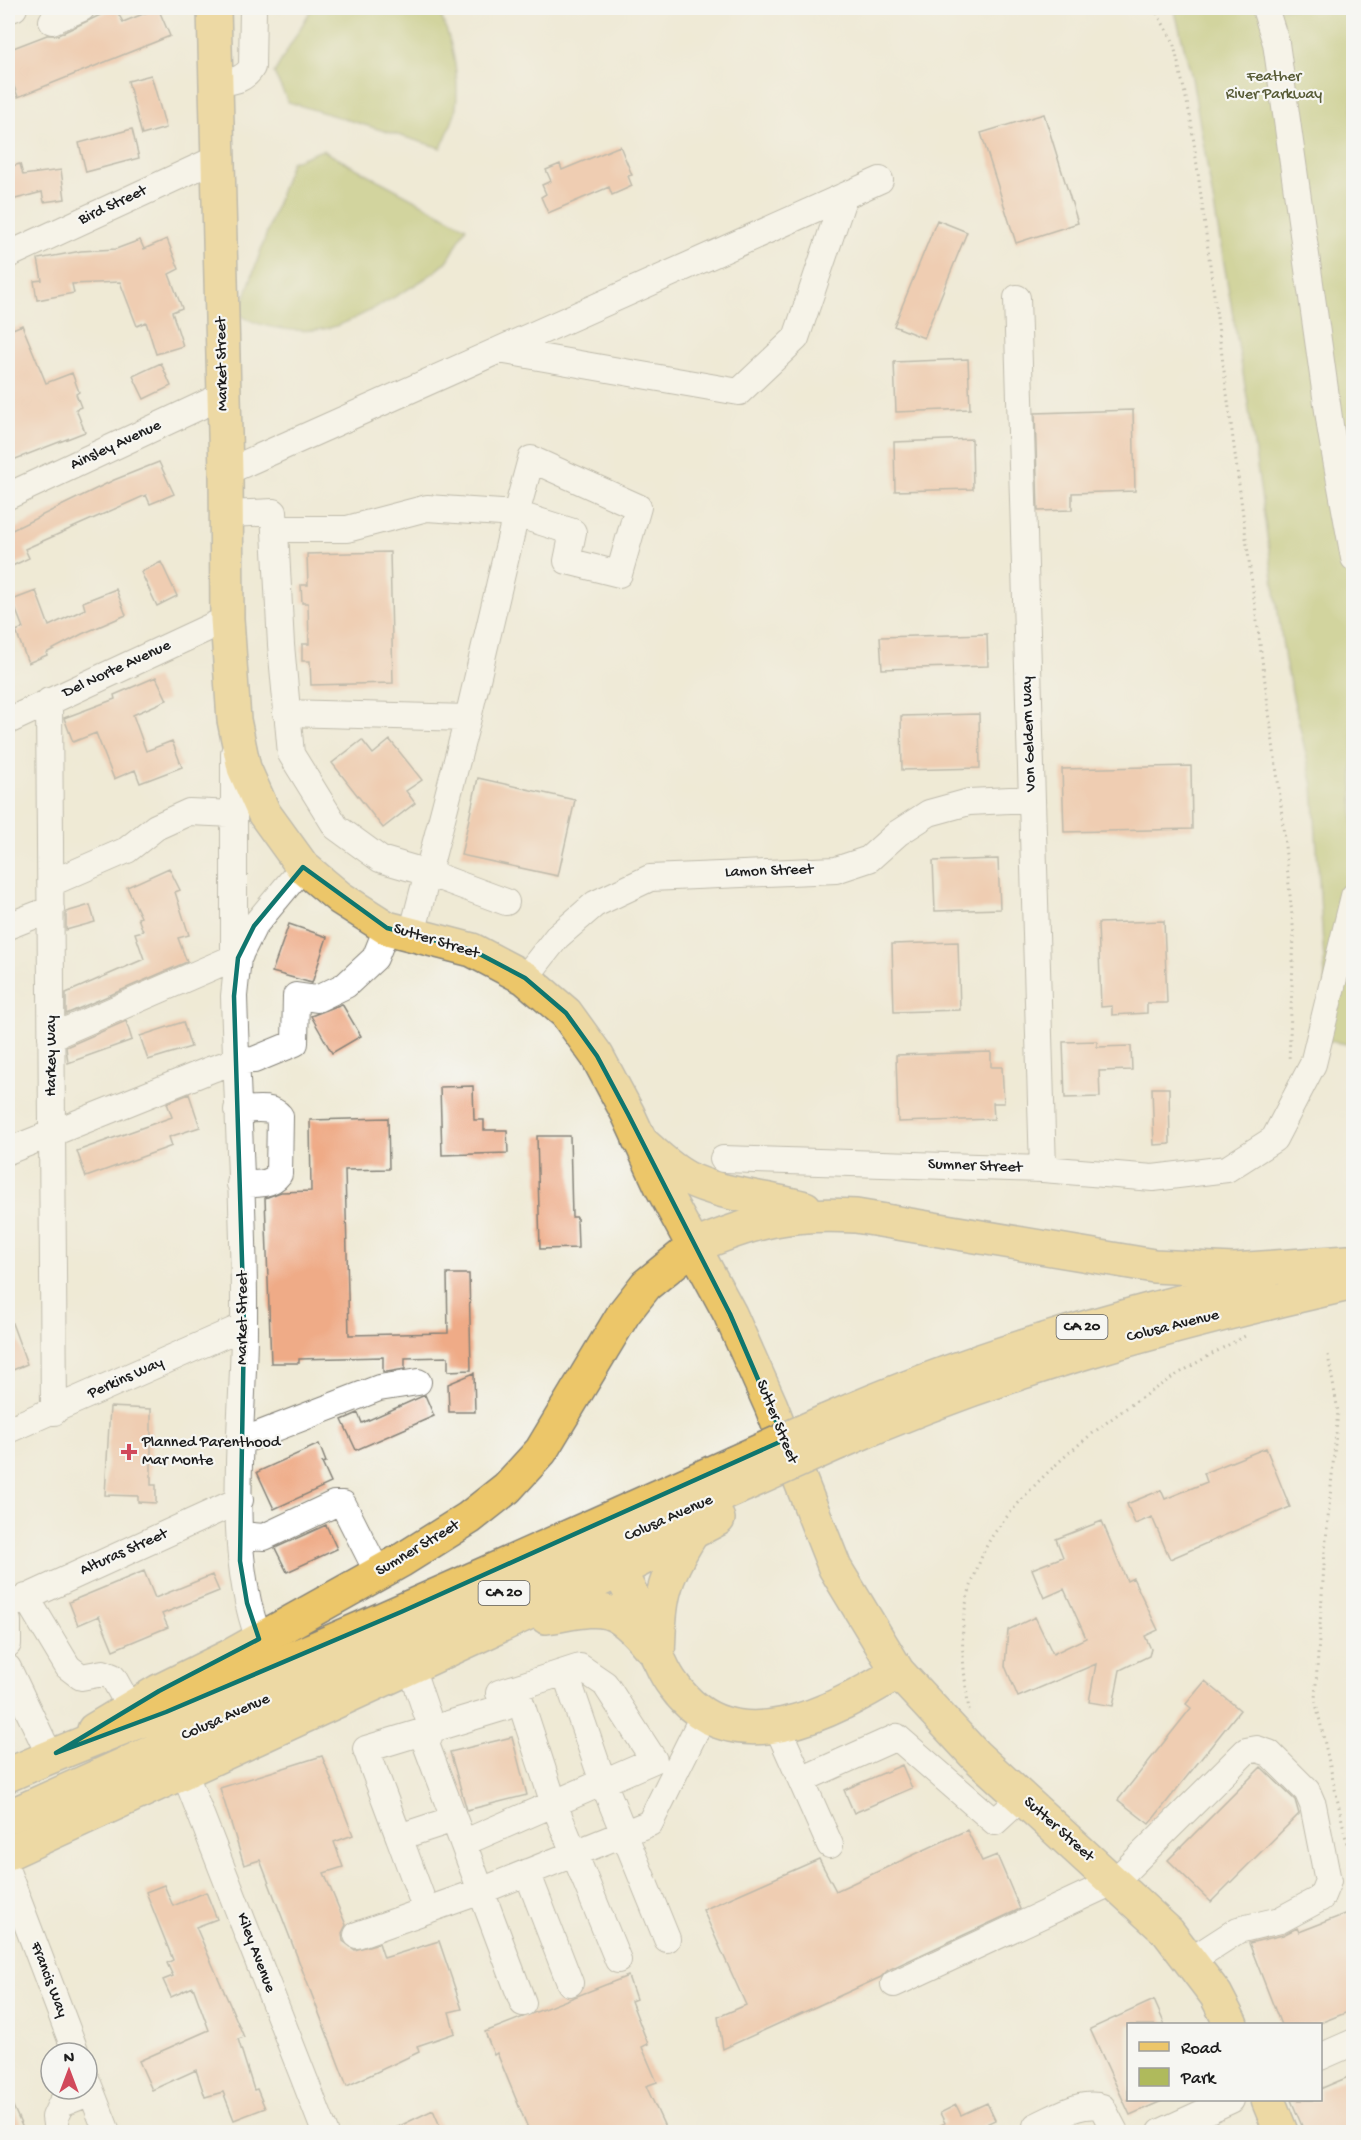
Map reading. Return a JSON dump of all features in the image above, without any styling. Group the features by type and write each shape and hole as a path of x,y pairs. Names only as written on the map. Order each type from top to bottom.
{"main road":[{"name":"Market Street","path":"214,8 226,472 226,619 234,720 244,768 264,813 303,867"},
{"name":"Sutter Street","path":"303,867 340,898 399,931 472,950 525,978 566,1013 597,1056 693,1247 730,1314 771,1406 835,1568 898,1672 975,1755 1115,1881 1167,1932 1216,1995 1230,2023"},
{"path":"639,1140 670,1166 700,1183 824,1214 856,1216 1154,1266 1233,1270 1352,1269"},
{"name":"Sumner Street","path":"53,1754 130,1708 378,1573 469,1518 507,1488 541,1451 624,1313 646,1285 693,1247 733,1230 782,1217 824,1214"},
{"name":"Colusa Avenue","path":"8,1817 836,1440 954,1394 1352,1269"},
{"name":"Colusa Avenue","path":"836,1440 939,1375 1051,1336 1186,1299 1352,1269"},
{"name":"Colusa Avenue","path":"8,1853 185,1774 215,1757 619,1571 693,1533 744,1483"},
{"name":"Colusa Avenue","path":"8,1775 53,1754 166,1712 390,1616 744,1483"},
{"path":"658,1658 663,1588 676,1559 693,1533"},
{"path":"619,1571 644,1621 658,1658 673,1685 686,1702 704,1716 726,1725 777,1726 798,1721 853,1700 898,1672"},
{"path":"510,1622 594,1610 608,1611 626,1620 658,1658"},
{"path":"1268,2101 1281,2133"}],"street":[{"path":"8,10 14,8"},
{"path":"52,21 82,8"},
{"path":"216,84 238,80 248,74 252,67 253,8"},
{"path":"1265,8 1275,44 1331,432 1353,558"},
{"name":"Bird Street","path":"8,255 218,158"},
{"path":"226,472 880,180"},
{"path":"499,350 738,392 796,338 844,196"},
{"name":"Von Geldern Way","path":"1017,298 1043,1169"},
{"name":"Ainsley Avenue","path":"8,496 224,395"},
{"path":"8,1151 236,1061 254,1060 295,1043 296,996 317,999 346,985 375,958 399,931 428,873 468,718 516,514 531,459 638,507 619,574 567,561 573,532 516,514 427,508 347,529 275,529"},
{"path":"226,514 274,512 286,713 291,754 336,827 380,859 428,873 506,902"},
{"name":"Del Norte Avenue","path":"8,721 226,619"},
{"name":"Harkey Way","path":"49,701 54,1412"},
{"path":"286,713 468,718"},
{"name":"Market Street","path":"234,720 237,956 234,996 244,1326 240,1535 242,1582 259,1639"},
{"name":"Lamon Street","path":"525,978 557,937 595,904 650,879 836,870 869,859 898,833 929,813 969,802 1032,798"},
{"path":"51,883 127,850 156,826 189,812 234,814"},
{"name":"Market Street","path":"237,956 254,926 303,867"},
{"name":"Sumner Street","path":"723,1159 1043,1169 1153,1178 1227,1169 1274,1139 1313,1064 1353,896"},
{"path":"8,926 51,909"},
{"path":"51,1037 237,956"},
{"path":"237,1110 268,1109 280,1116 279,1174 274,1181 267,1183 240,1184"},
{"name":"Perkins Way","path":"8,1430 54,1412 244,1326"},
{"path":"242,1441 379,1388 418,1382"},
{"name":"Alturas Street","path":"17,1602 240,1500"},
{"path":"240,1535 264,1537 334,1504 343,1504 378,1573"},
{"path":"17,1602 68,1667 81,1677 103,1674 113,1677 130,1708"},
{"path":"8,1621 8,1644"},
{"path":"411,1667 432,1729 426,1744 523,2003"},
{"path":"426,1910 366,1749 505,1707 499,1693 580,1667 605,1684 654,1760 463,1843"},
{"path":"8,1668 17,1711 53,1754"},
{"path":"565,1672 603,1782 667,1939"},
{"path":"516,1688 554,1804 576,1852 618,1960"},
{"path":"357,1935 481,1891 650,1823 704,1716"},
{"path":"777,1726 830,1845"},
{"path":"801,1780 897,1737 995,1821 1022,1797"},
{"path":"894,1984 1115,1881 1246,1751 1257,1749 1269,1753 1307,1791 1313,1805 1328,1881 1322,1898 1280,1920 1238,1930 1190,1961"},
{"name":"Kiley Avenue","path":"185,1774 325,2133"},
{"path":"399,1837 454,1819"},
{"path":"527,1872 570,1983"},
{"name":"Francis Way","path":"8,1874 71,2041"},
{"path":"1322,2056 1353,2042"},
{"path":"57,2133 55,2117 62,2104 67,2101"},
{"path":"94,2101 106,2133"},
{"path":"1161,2133 1229,2101"},
{"path":"1036,2126 1086,2105 1095,2105 1102,2107 1115,2133"}],"path":[{"path":"1154,8 1173,41 1191,120 1279,785 1294,935 1289,1067"},
{"path":"970,1718 961,1649 969,1591 992,1537 1034,1485 1110,1419 1246,1335"},
{"path":"1328,1355 1338,1411 1325,1551 1315,1699 1353,1861"}],"highlighted area":[{"path":"303,867 387,928 472,950 525,978 566,1013 597,1056 628,1114 730,1314 784,1440 401,1612 166,1712 56,1753 159,1691 259,1639 247,1603 240,1561 244,1326 234,996 238,958 254,926"}],"green space":[{"path":"312,8 437,8 451,44 457,83 455,113 441,148 288,102 274,73"},
{"name":"Feather River Parkway","path":"1174,8 1353,8 1353,1045 1329,1041 1313,786 1285,661 1247,397 1192,78"},
{"path":"322,150 466,227 451,256 440,268 394,298 343,323 333,327 310,330 284,329 259,324 239,314 291,162"}],"building":[{"path":"115,8 123,22 158,8 170,36 18,97 8,70 8,50 47,35 58,35"},
{"path":"151,75 166,128 142,135 128,81"},
{"path":"1044,114 1078,223 1016,243 981,133"},
{"path":"132,129 139,158 86,172 79,143"},
{"path":"620,146 632,175 628,176 632,186 612,195 609,187 548,213 541,197 546,194 542,185 551,181 546,170 560,164 562,170"},
{"path":"20,164 23,175 61,170 65,199 44,202 42,192 8,201 8,167"},
{"path":"937,220 967,232 924,338 894,326"},
{"path":"167,239 179,269 169,274 182,308 172,312 183,346 156,354 146,322 137,326 120,282 72,284 74,293 37,300 34,281 42,280 38,259 81,251 116,249 140,240 144,249"},
{"path":"22,325 46,383 72,373 79,392 76,394 81,407 76,409 85,432 8,462 8,331"},
{"path":"968,359 970,409 896,412 894,362"},
{"path":"161,363 171,386 144,399 133,376"},
{"path":"1133,410 1135,491 1072,493 1072,510 1038,511 1035,413"},
{"path":"972,439 973,489 895,491 894,442"},
{"path":"159,462 174,494 150,504 146,495 25,549 29,558 8,568 8,532 114,480"},
{"path":"390,552 393,683 311,685 310,661 302,661 302,644 309,644 308,603 302,603 301,585 308,585 307,554"},
{"path":"161,562 177,596 157,606 141,572"},
{"path":"116,589 126,615 82,634 46,653 47,655 28,663 16,631 23,628 12,600 36,591 49,626 85,609 83,602"},
{"path":"987,634 988,666 882,669 880,637"},
{"path":"156,677 167,700 133,715 146,751 172,741 182,767 140,783 135,770 114,779 96,733 73,742 64,718 115,699 114,695"},
{"path":"979,714 980,768 902,770 901,716"},
{"path":"362,740 373,754 390,740 422,780 406,791 415,803 383,828 332,763"},
{"path":"1191,766 1192,829 1064,832 1062,769"},
{"path":"478,778 575,800 558,876 461,855"},
{"path":"998,859 1000,909 935,911 933,861"},
{"path":"169,868 180,890 175,892 189,935 178,938 187,962 66,1014 66,993 144,959 135,933 143,931 138,918 141,917 127,887"},
{"path":"90,905 95,922 66,930 66,912"},
{"path":"1164,921 1167,1003 1147,1003 1147,1013 1112,1015 1112,1006 1101,1007 1098,923"},
{"path":"289,924 327,937 312,983 272,972"},
{"path":"958,942 960,1010 894,1012 892,944"},
{"path":"342,1004 361,1036 332,1053 311,1016"},
{"path":"126,1021 132,1040 68,1063 66,1047"},
{"path":"183,1022 191,1047 148,1060 140,1036"},
{"path":"1097,1041 1097,1047 1131,1046 1132,1070 1099,1071 1100,1097 1065,1098 1063,1042"},
{"path":"991,1052 991,1067 1002,1067 1004,1103 993,1103 994,1119 898,1122 896,1055"},
{"path":"473,1086 474,1120 484,1120 484,1130 507,1130 508,1153 442,1155 440,1087"},
{"path":"1152,1088 1169,1088 1170,1144 1154,1145"},
{"path":"189,1094 200,1127 169,1137 172,1146 86,1177 77,1151 172,1117 167,1103"},
{"path":"388,1118 389,1169 345,1170 349,1335 448,1333 447,1274 469,1274 471,1370 448,1371 448,1357 405,1358 405,1369 387,1372 383,1372 383,1357 299,1359 299,1363 271,1363 265,1198 281,1192 311,1191 310,1120"},
{"path":"537,1136 570,1136 572,1217 577,1217 578,1248 540,1249"},
{"path":"8,1316 27,1364 8,1372"},
{"path":"474,1373 475,1412 449,1412 448,1384"},
{"path":"425,1395 434,1416 356,1450 342,1420 358,1413 362,1423"},
{"name":"Planned Parenthood Mar Monte","path":"110,1407 151,1409 151,1485 156,1485 156,1503 138,1502 138,1496 105,1495"},
{"path":"319,1444 326,1462 322,1463 331,1483 274,1509 257,1472"},
{"path":"1266,1448 1290,1507 1170,1559 1152,1517 1135,1524 1127,1504 1161,1490 1165,1499 1207,1482 1204,1473"},
{"path":"1102,1521 1127,1581 1133,1578 1158,1630 1145,1636 1151,1649 1149,1656 1120,1670 1113,1706 1089,1702 1096,1664 1018,1697 1005,1666 1008,1630 1035,1617 1053,1654 1086,1638 1064,1589 1044,1598 1032,1569 1063,1557 1056,1539"},
{"path":"326,1525 337,1549 287,1572 275,1548"},
{"path":"144,1571 155,1598 212,1575 219,1591 162,1614 168,1627 113,1650 99,1616 78,1625 69,1602"},
{"path":"1205,1681 1240,1710 1149,1824 1118,1800 1191,1708 1186,1704"},
{"path":"512,1737 527,1795 467,1810 450,1752"},
{"path":"322,1756 353,1835 334,1842 343,1867 324,1873 346,1925 342,1933 343,1941 355,1950 379,1943 384,1958 439,1941 462,2009 449,2012 455,2033 417,2046 419,2052 347,2086 260,1860 244,1865 220,1788"},
{"path":"902,1765 912,1788 854,1813 844,1790"},
{"path":"1261,1767 1295,1800 1299,1814 1211,1902 1168,1860"},
{"path":"967,1830 982,1861 997,1855 1020,1909 888,1970 881,1977 723,2049 718,2017 746,2005 703,1910 819,1859 836,1891"},
{"path":"164,1885 173,1906 206,1892 217,1919 196,1927 244,2037 238,2039 254,2090 257,2089 265,2108 234,2120 223,2092 205,2097 196,2070 152,2090 139,2061 209,2030 193,1987 171,1997 163,1980 173,1976 167,1963 173,1960 146,1892"},
{"path":"1353,1911 1353,2010 1320,2023 1280,2023 1249,1943 1283,1935 1297,1928 1299,1932"},
{"path":"628,1976 636,1999 631,2001 648,2044 642,2047 657,2082 646,2086 665,2127 652,2133 530,2133 497,2053 494,2055 485,2032"},
{"path":"1154,2000 1164,2023 1127,2023 1127,2101 1162,2101 1130,2115 1090,2029"},
{"path":"1353,2075 1353,2133 1305,2133 1291,2101 1322,2101 1322,2088"},
{"path":"8,2095 25,2133 8,2133"},
{"path":"987,2103 995,2120 980,2127 983,2133 925,2133 945,2123 940,2113 956,2105 961,2115"},
{"path":"433,2110 443,2133 385,2133"}],"place":[{"name":"Planned Parenthood Mar Monte","path":"129,1452"}]}
